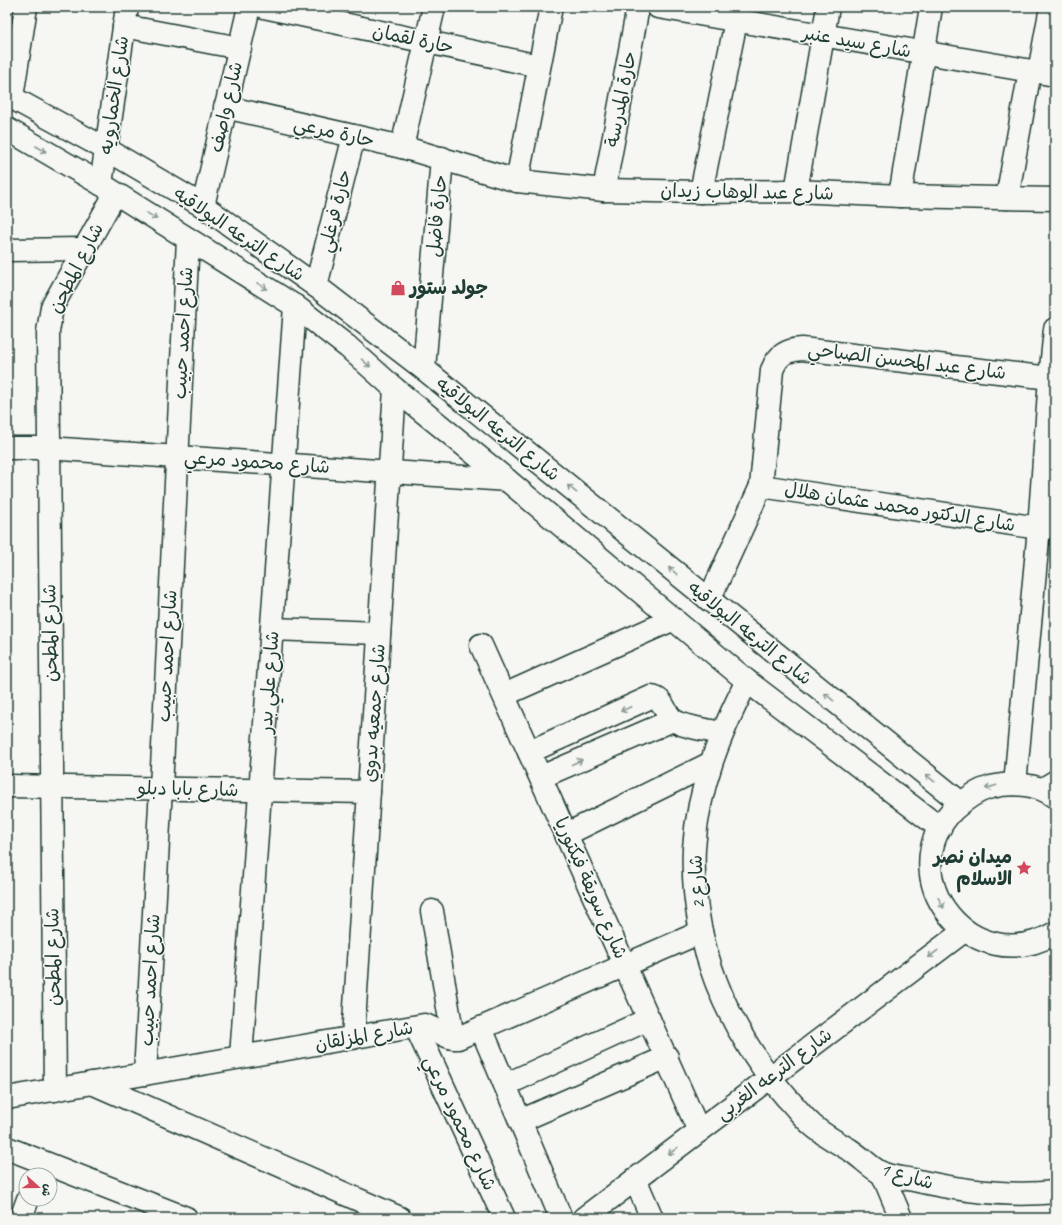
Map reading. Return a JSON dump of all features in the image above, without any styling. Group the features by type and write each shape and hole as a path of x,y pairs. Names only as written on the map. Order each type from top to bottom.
{"street":[{"path":"9,96 26,7"},
{"name":"شارع واصف","path":"203,206 249,7"},
{"name":"حارة لقمان","path":"264,7 539,66"},
{"path":"402,147 434,7"},
{"path":"517,181 551,7"},
{"name":"حارة المدرسة","path":"604,190 638,7"},
{"name":"شارع سيد عنبر","path":"658,7 1041,73"},
{"path":"796,191 828,7"},
{"path":"900,196 931,7"},
{"path":"1007,198 1041,73 1051,7"},
{"path":"125,16 240,48"},
{"name":"شارع الخمارويه","path":"108,189 106,149 125,16"},
{"path":"701,192 736,21"},
{"name":"شارع الترعه البولاقيه","path":"9,96 106,149 203,206 316,286 424,369 960,803"},
{"name":"حارة مرعي","path":"225,107 402,147 442,158"},
{"name":"شارع الترعه البولاقيه","path":"7,129 188,238 294,306 348,347 395,389 507,480 747,681 940,828"},
{"name":"حارة فرغلي","path":"316,286 354,136"},
{"name":"شارع عبد الوهاب زيدان","path":"442,158 517,181 604,190 701,192 796,191 900,196 1055,199"},
{"name":"حارة فاضل","path":"424,369 442,158"},
{"name":"شارع المطحن","path":"55,1090 48,448 49,319 52,307 83,249 108,189"},
{"name":"شارع احمد حبيب","path":"145,1074 161,788 188,238"},
{"path":"7,250 83,249"},
{"name":"شارع علي بدر","path":"241,1057 294,306"},
{"path":"1015,784 1047,527 1050,378 1055,329"},
{"name":"شارع عبد المحسن الصباحي","path":"709,600 761,486 772,370 776,361 783,353 792,349 802,349 1050,378"},
{"name":"شارع جمعيه بدوي","path":"353,1038 395,389"},
{"name":"شارع محمود مرعي","path":"7,448 48,448 507,480"},
{"name":"شارع الدكتور محمد عثمان هلال","path":"761,486 1047,527"},
{"path":"504,695 674,619"},
{"path":"272,629 379,633"},
{"name":"شارع سويقة فيكتوريا","path":"481,645 700,1131"},
{"name":"شارع 2","path":"747,681 721,733 709,764 700,805 694,848 695,890 701,932 708,963 719,994 733,1023 750,1051 769,1077"},
{"path":"529,752 652,697 661,701 673,720 721,733"},
{"path":"541,777 673,720"},
{"path":"567,834 709,764"},
{"path":"1049,787 1015,784 1001,785 986,788 960,803 940,828 931,859 934,886 942,906 952,920 964,930 983,941 1004,946 1033,943 1055,933"},
{"name":"شارع بابا دبلو","path":"7,786 370,792"},
{"name":"شارع محمود مرعي","path":"432,911 453,1038"},
{"name":"شارع الترعه الغربى","path":"584,1218 964,930"},
{"path":"453,1038 458,1038 701,932"},
{"path":"505,1085 650,1019"},
{"name":"شارع المزلقان","path":"7,1098 424,1025 432,1027 453,1038"},
{"name":"شارع محمود مرعي","path":"416,1027 504,1218"},
{"path":"481,1028 561,1218"},
{"path":"520,1121 667,1057"},
{"name":"شارع 1","path":"769,1077 811,1124 882,1173 986,1194 1031,1195 1055,1192"},
{"path":"92,1083 400,1218"},
{"path":"7,1148 38,1167"},
{"path":"882,1173 901,1218"},
{"path":"58,1174 181,1217"},
{"path":"635,1179 652,1218"},
{"path":"21,1218 25,1207"}],"place":[{"name":"جولد ستور","path":"398,288"},
{"name":"ميدان نصر الاسلام","path":"1024,868"}]}
